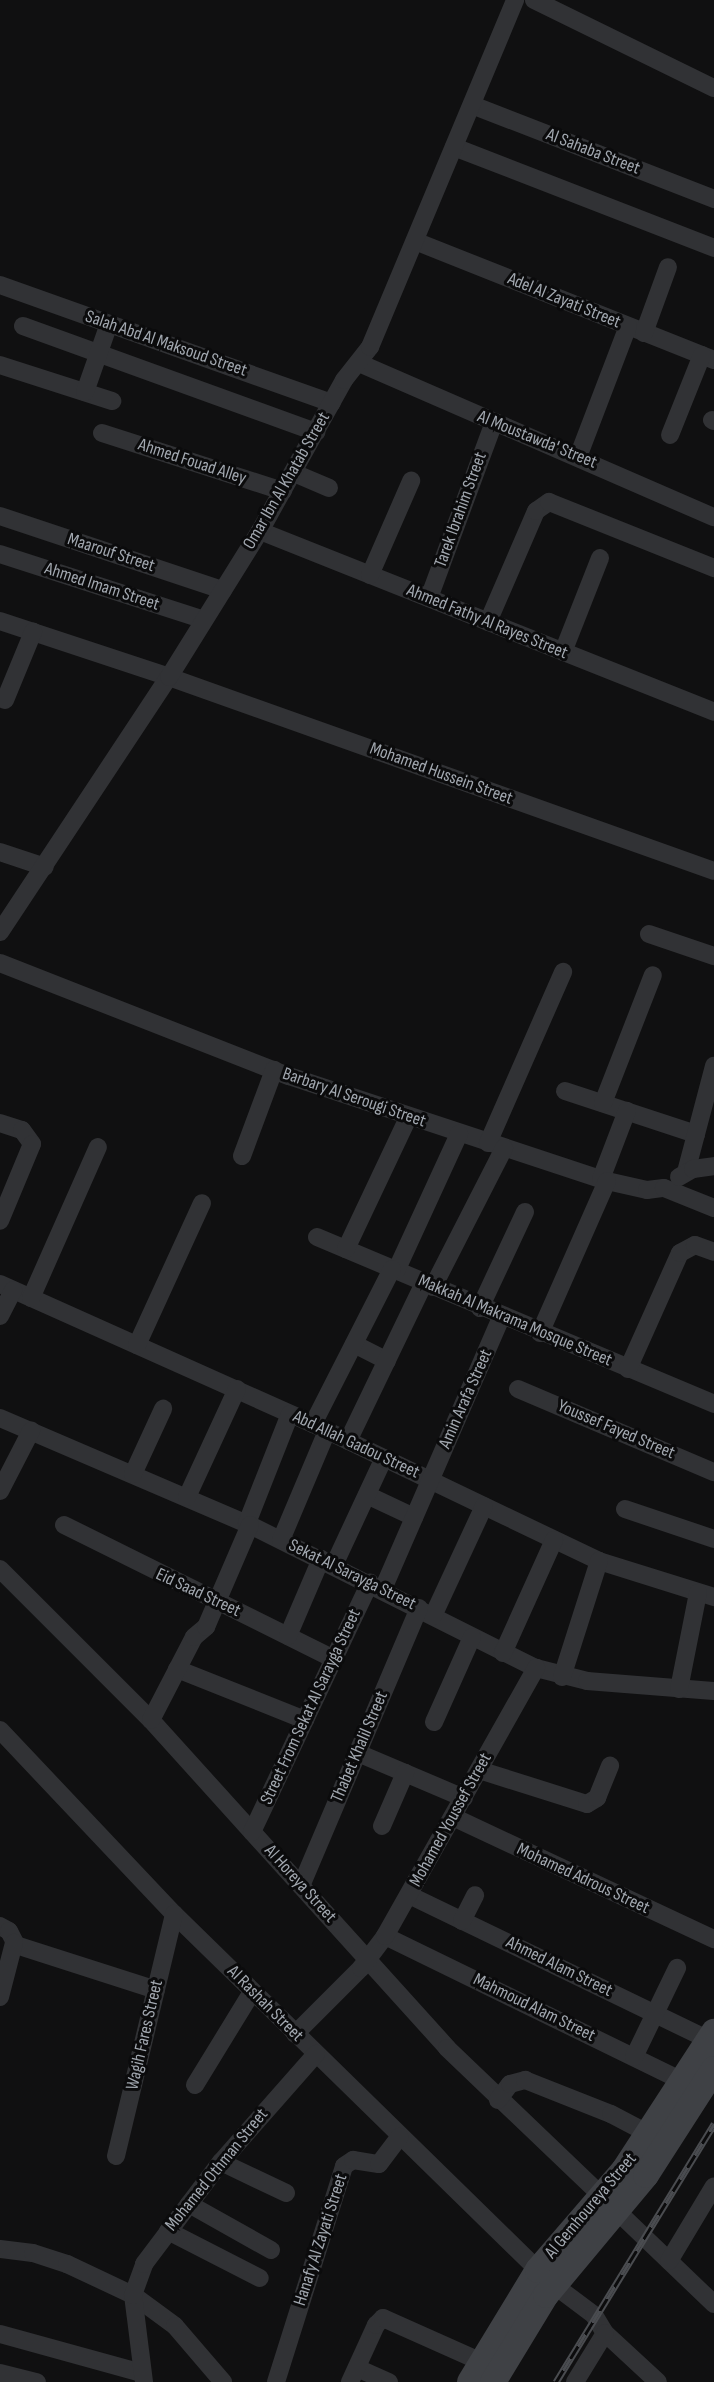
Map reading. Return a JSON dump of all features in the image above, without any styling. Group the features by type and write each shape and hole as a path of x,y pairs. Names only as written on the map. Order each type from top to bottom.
{"main road":[{"name":"Al Gemhoureya Street","path":"611,2205 649,2134 712,2036"},
{"name":"Al Gemhoureya Street","path":"482,2375 546,2278 611,2205 714,2068"}],"street":[{"name":"Omar Ibn Al Khatab Street","path":"0,932 169,677 260,531 332,403 376,334 515,0"},
{"path":"534,0 714,88"},
{"name":"Al Sahaba Street","path":"472,105 714,199"},
{"path":"454,147 714,248"},
{"name":"Adel Al Zayati Street","path":"415,241 708,357"},
{"path":"578,457 636,329 668,267"},
{"name":"Salah Abd Al Maksoud Street","path":"0,285 332,403"},
{"path":"85,392 109,324"},
{"path":"23,326 316,432"},
{"path":"670,435 708,357"},
{"name":"Al Moustawda' Street","path":"359,363 714,518"},
{"path":"0,365 112,401"},
{"name":"Tarek Ibrahim Street","path":"429,598 494,422"},
{"name":"Ahmed Fouad Alley","path":"102,433 283,491"},
{"path":"294,472 329,488"},
{"path":"370,575 411,481"},
{"path":"488,622 536,512 549,502 714,568"},
{"name":"Maarouf Street","path":"0,516 223,590"},
{"name":"Ahmed Fathy Al Rayes Street","path":"260,531 714,712"},
{"name":"Ahmed Imam Street","path":"0,554 204,620"},
{"path":"563,652 600,558"},
{"name":"Mohamed Hussein Street","path":"0,621 169,677 714,871"},
{"path":"4,700 33,632"},
{"path":"0,852 45,867"},
{"path":"649,934 714,956"},
{"name":"Barbary Al Serougi Street","path":"0,963 274,1070 459,1134 604,1180 646,1190 664,1188 714,1208"},
{"path":"348,1441 387,1361 429,1285 496,1145 563,972"},
{"path":"603,1103 653,975"},
{"path":"686,1172 714,1066"},
{"path":"242,1156 274,1070"},
{"path":"565,1091 696,1134"},
{"path":"540,1333 604,1180 627,1112"},
{"path":"346,1249 409,1116"},
{"path":"0,1123 22,1130 32,1144 0,1221"},
{"path":"280,1540 320,1428 354,1344 394,1270 459,1134"},
{"path":"32,1298 98,1147"},
{"path":"664,1188 686,1172 714,1166"},
{"path":"137,1345 202,1203"},
{"path":"480,1308 525,1212"},
{"name":"Makkah Al Makrama Mosque Street","path":"317,1237 501,1317 714,1404"},
{"path":"628,1369 680,1253 695,1245 714,1252"},
{"path":"0,1316 6,1287"},
{"name":"Abd Allah Gadou Street","path":"6,1287 237,1389 599,1561 706,1595"},
{"name":"Amin Arafa Street","path":"430,1480 501,1317"},
{"path":"354,1344 387,1361"},
{"path":"187,1497 237,1389"},
{"name":"Youssef Fayed Street","path":"518,1389 714,1472"},
{"path":"133,1474 163,1409"},
{"path":"151,1720 177,1669 218,1603 290,1414"},
{"name":"Sekat Al Sarayga Street","path":"0,1418 249,1524 377,1586 536,1668 562,1677 714,1691"},
{"path":"0,1491 31,1431"},
{"path":"288,1636 367,1495 384,1458"},
{"name":"Street From Sekat Al Sarayga Street","path":"252,1832 334,1659 377,1586 414,1517 430,1480"},
{"path":"367,1495 414,1517"},
{"name":"Thabet Khalil Street","path":"301,1886 358,1753 426,1612 484,1506"},
{"path":"625,1509 714,1539"},
{"name":"Eid Saad Street","path":"64,1525 334,1659"},
{"path":"503,1653 554,1540"},
{"path":"562,1677 599,1561"},
{"name":"Al Horeya Street","path":"0,1569 151,1720 301,1886 365,1964 498,2100 714,2304"},
{"path":"679,1689 706,1595"},
{"path":"434,1722 472,1636"},
{"name":"Mohamed Youssef Street","path":"295,2034 365,1964 385,1936 536,1668"},
{"path":"177,1669 305,1720"},
{"name":"Al Rashah Street","path":"0,1730 174,1914 252,1992 399,2138 546,2278 594,2315 605,2333 654,2380"},
{"path":"358,1753 464,1798"},
{"path":"479,1770 587,1804 597,1798 610,1765"},
{"path":"382,1826 405,1773"},
{"name":"Mohamed Adrous Street","path":"453,1817 714,1939"},
{"name":"Ahmed Alam Street","path":"409,1895 655,2014 712,2036"},
{"path":"462,1921 475,1895"},
{"name":"Wagih Fares Street","path":"116,2156 174,1914"},
{"path":"0,1926 9,1930 14,1943 0,1997"},
{"name":"Mahmoud Alam Street","path":"385,1936 682,2081"},
{"path":"14,1943 156,1990"},
{"path":"634,2056 677,1968"},
{"path":"195,2085 252,1992"},
{"name":"Mohamed Othman Street","path":"133,2295 144,2264 168,2231 221,2162 316,2055"},
{"path":"498,2100 510,2084 525,2080 605,2111 649,2134"},
{"name":"Hanafy Al Zayati Street","path":"276,2382 344,2166 356,2160 379,2164 399,2138"},
{"path":"221,2162 286,2193"},
{"path":"669,2261 712,2195"},
{"path":"189,2204 271,2250"},
{"path":"168,2231 260,2278"},
{"path":"0,2249 68,2264 133,2295 175,2326 224,2382"},
{"path":"0,2334 143,2378 133,2295"},
{"path":"389,2382 354,2375 376,2325 387,2318 482,2375"},
{"path":"575,2382 605,2333"},
{"path":"0,2373 37,2382"}],"railway":[{"path":"556,2382 714,2124"}]}
